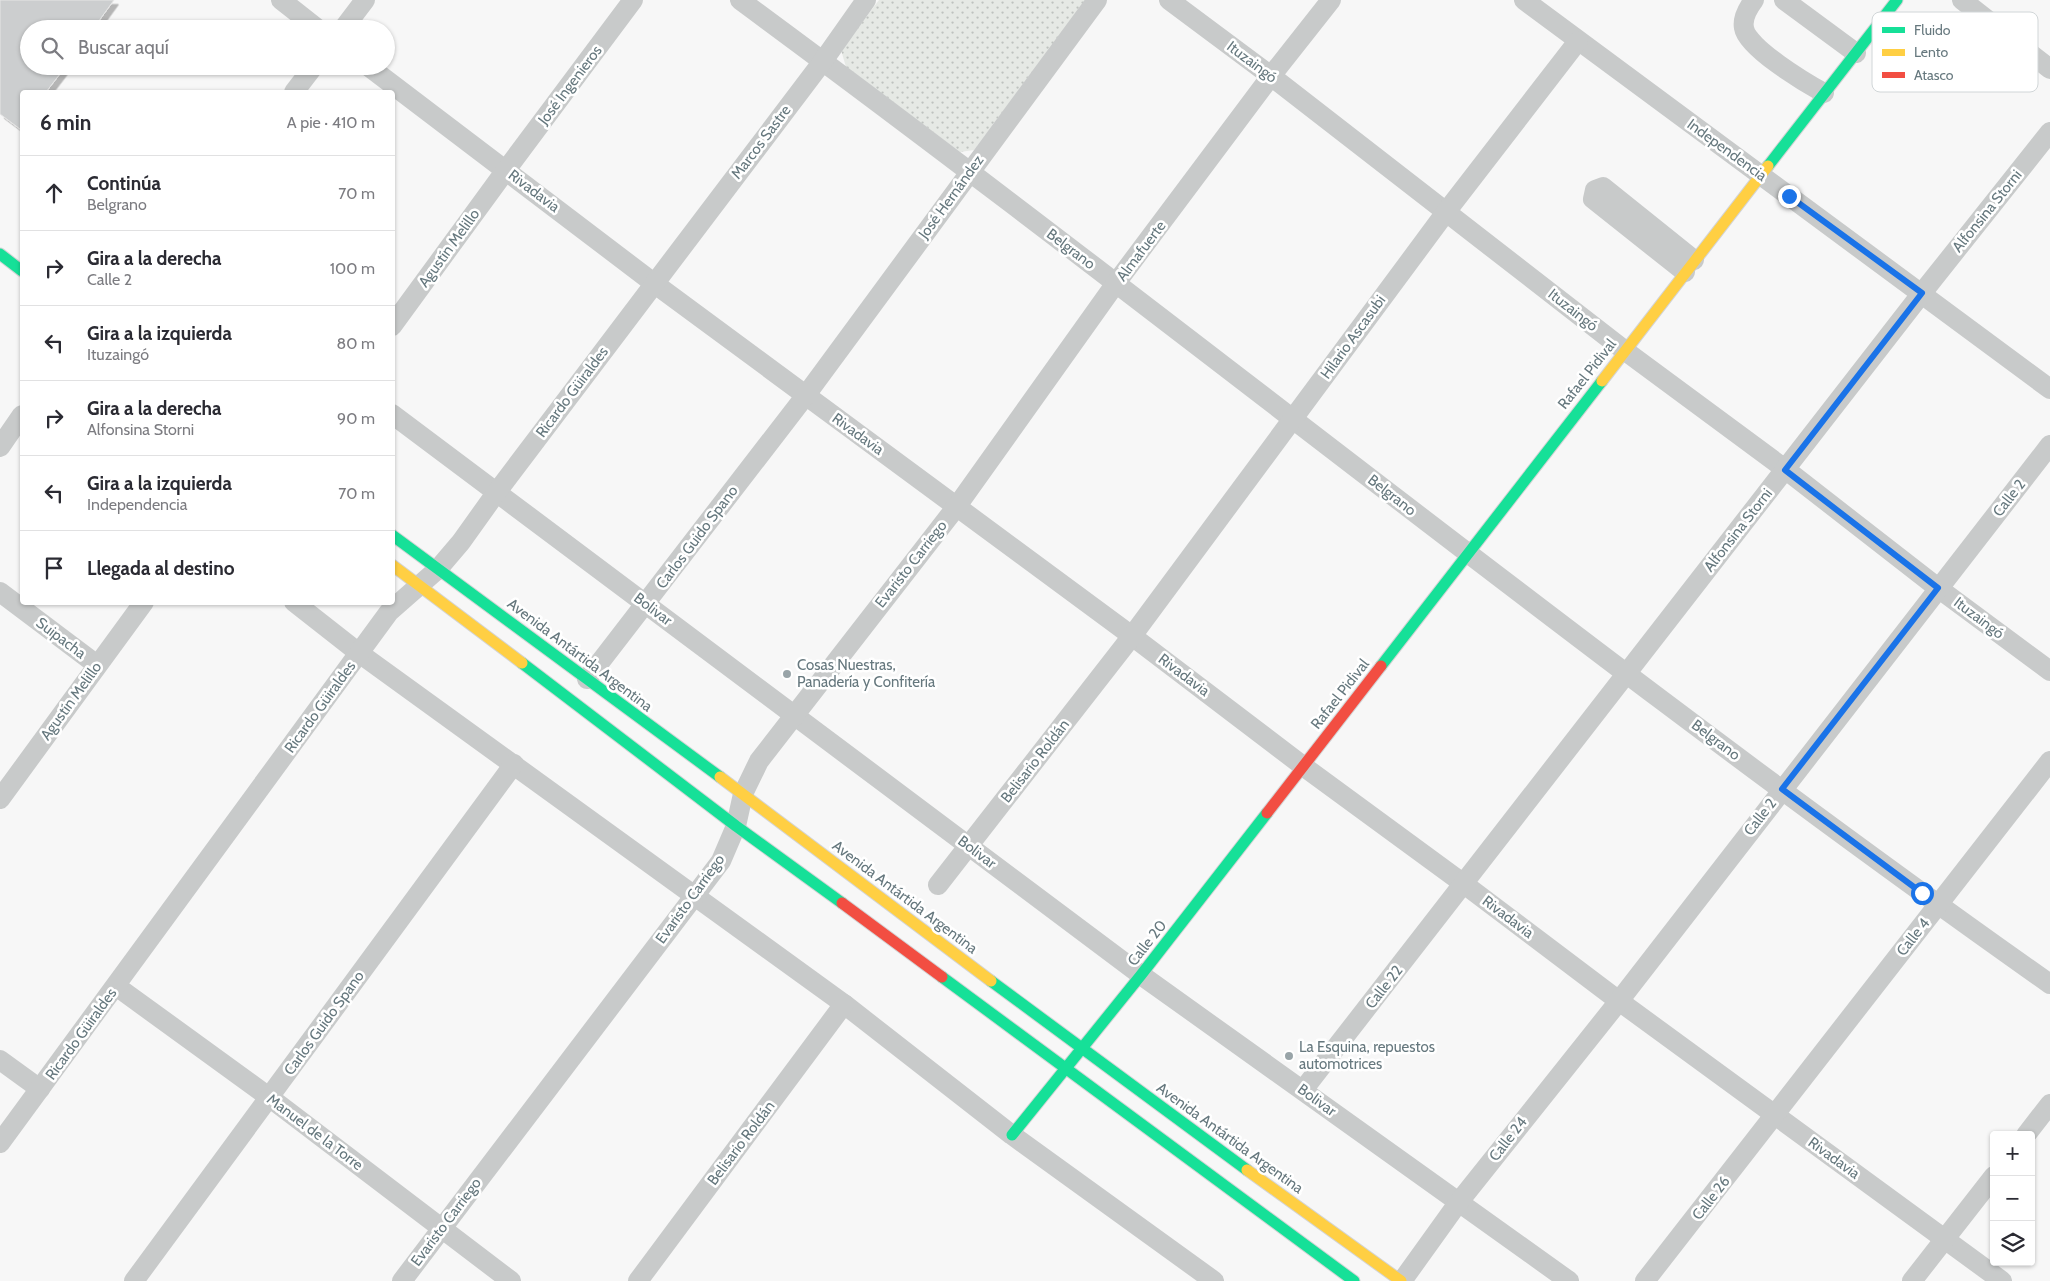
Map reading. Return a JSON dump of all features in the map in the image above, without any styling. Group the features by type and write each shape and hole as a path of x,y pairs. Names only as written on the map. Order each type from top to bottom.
{"main road":[{"name":"Rafael Pidival","path":"1888,12 1897,0"},
{"name":"Rafael Pidival","path":"1303,766 1872,32"},
{"path":"0,254 20,269"},
{"name":"Avenida Antártida Argentina","path":"395,537 743,794 1081,1049 1401,1281"},
{"path":"395,567 736,826 1066,1067 1354,1281"},
{"name":"Calle 20","path":"1012,1135 1141,976 1303,766"}],"street":[{"path":"281,0 307,20"},
{"path":"350,20 364,0"},
{"name":"José Ingenieros","path":"506,170 634,0"},
{"name":"Belgrano","path":"740,0 970,171 1293,418 1467,554 1938,905 2050,984"},
{"name":"Marcos Sastre","path":"654,284 823,61 866,0"},
{"name":"José Hernández","path":"806,395 1097,0"},
{"name":"Ituzaingó","path":"1169,0 1271,76 1624,350 2050,672"},
{"name":"Almafuerte","path":"957,506 1116,283 1271,76 1331,0"},
{"name":"Independencia","path":"1524,0 2050,389"},
{"path":"1754,0 1744,16 1744,29 1751,43 1802,80 1824,93"},
{"path":"1784,0 1856,53"},
{"path":"1962,0 1977,12"},
{"name":"Hilario Ascasubi","path":"1132,636 1446,212 1578,41"},
{"path":"2038,60 2050,69"},
{"path":"296,90 307,75"},
{"name":"Rivadavia","path":"380,75 654,284 1132,636 1618,1001 2002,1281"},
{"name":"Alfonsina Storni","path":"1464,884 1922,293 2050,132"},
{"name":"Agustín Melillo","path":"395,322 506,170"},
{"path":"1603,187 1690,266 1593,199 1595,190 1603,187"},
{"name":"Ricardo Güiraldes","path":"0,1143 389,612 438,569 461,542 654,284"},
{"name":"Carlos Guido Spano","path":"587,679 806,395"},
{"name":"Bolivar","path":"395,416 1141,976 1569,1281"},
{"path":"0,447 20,418"},
{"name":"Calle 2","path":"1618,1001 2050,445"},
{"name":"Evaristo Carriego","path":"402,1281 441,1227 721,861 736,826 743,794 759,761 957,506"},
{"name":"Suipacha","path":"0,592 97,665"},
{"name":"Agustín Melillo","path":"0,799 142,605"},
{"path":"298,605 359,653 844,1004 1012,1135 1214,1281"},
{"name":"Belisario Roldán","path":"938,885 1132,636"},
{"name":"Calle 4","path":"1776,1115 2050,760"},
{"name":"Carlos Guido Spano","path":"134,1281 514,764"},
{"name":"Calle 22","path":"1303,1090 1464,884"},
{"name":"Manuel de la Torre","path":"116,986 269,1097 511,1281"},
{"name":"Calle 24","path":"1401,1281 1458,1203 1618,1001"},
{"name":"Belisario Roldán","path":"638,1281 844,1004"},
{"path":"0,1060 40,1089"},
{"path":"2029,1131 2050,1104"},
{"name":"Calle 26","path":"1645,1281 1776,1115"},
{"path":"1912,1281 1990,1181"}],"shaded area":[{"path":"879,0 1086,0 974,150 960,152 846,67 841,50"}],"building":[{"path":"0,0 114,0 100,20 20,20 20,75 59,75 48,90 20,90 20,129 0,114"}],"traffic: fast":[{"path":"1888,12 1897,0"},
{"path":"1768,166 1872,32"},
{"path":"0,254 20,269"},
{"path":"1381,666 1602,381"},
{"path":"395,537 720,777"},
{"path":"522,663 736,826 842,903"},
{"path":"1012,1135 1141,975 1267,813"},
{"path":"942,977 1354,1281"},
{"path":"991,981 1247,1170"}],"traffic: slow":[{"path":"1602,381 1768,166"},
{"path":"395,567 522,663"},
{"path":"720,777 991,981"},
{"path":"1247,1170 1401,1281"}],"traffic: jam":[{"path":"1267,813 1381,666"},
{"path":"842,903 942,977"}],"place":[{"name":"Cosas Nuestras, Panadería y Confitería","path":"787,674"},
{"name":"La Esquina, repuestos automotrices","path":"1289,1056"}],"route":[{"path":"1789,196 1922,293 1785,470 1938,588 1782,789 1922,893"}]}
